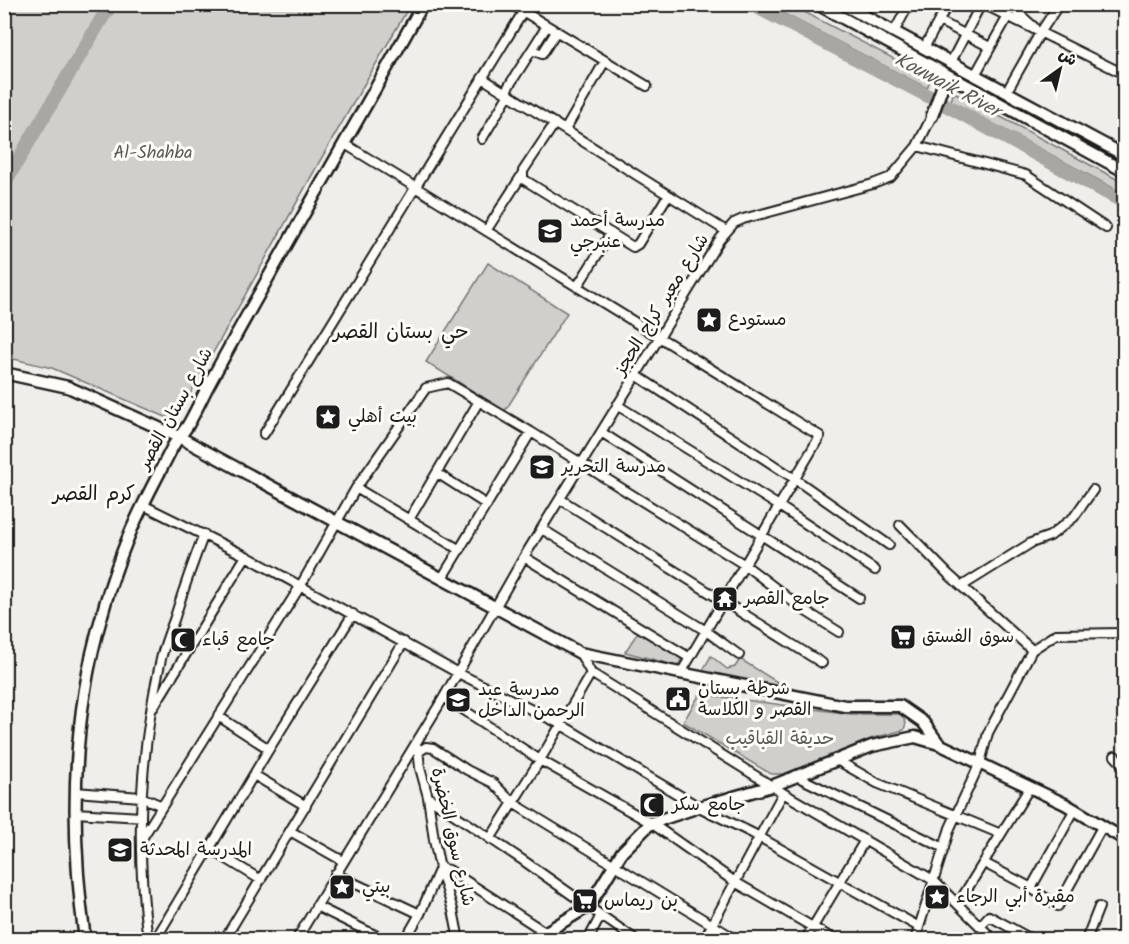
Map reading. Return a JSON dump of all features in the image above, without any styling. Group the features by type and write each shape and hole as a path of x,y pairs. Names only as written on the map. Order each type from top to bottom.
{"main road":[{"name":"شارع بستان القصر","path":"85,939 79,897 75,792 86,681 102,615 118,565 142,505 423,4"},
{"path":"817,4 944,81 1125,171"},
{"path":"842,4 863,9 894,32 1125,155"},
{"path":"932,116 944,81"},
{"path":"4,373 68,387 179,437 580,652 845,706 900,706 923,722 939,744"},
{"path":"533,939 589,906 622,852 651,823 772,786 872,746 915,737 939,744 1030,787 1075,809 1125,839"}],"street":[{"path":"511,4 647,86"},
{"path":"894,32 909,4"},
{"path":"924,48 948,4"},
{"path":"951,62 982,4 1125,74"},
{"path":"1007,91 1059,4"},
{"path":"1014,6 1040,33"},
{"path":"264,434 523,12"},
{"path":"975,75 1007,18"},
{"path":"939,21 990,47"},
{"path":"482,139 547,26"},
{"path":"532,50 542,54 556,32"},
{"path":"565,130 605,61"},
{"path":"482,78 726,231"},
{"name":"شارع معبر كراج الحجز","path":"296,939 444,697 524,557 726,231 742,219 873,184 891,177 917,146 932,116"},
{"path":"486,231 555,123"},
{"path":"345,144 820,436 681,673"},
{"path":"917,146 1026,175 1106,228"},
{"path":"522,175 523,178 611,233 636,246 668,195"},
{"path":"577,287 611,233"},
{"path":"636,375 795,479 889,544"},
{"path":"141,840 301,585 356,488 426,388 448,383 479,401 745,565 804,610 839,632"},
{"path":"410,519 479,401"},
{"path":"617,405 779,506 875,570"},
{"path":"442,578 531,432"},
{"path":"601,432 859,598"},
{"path":"437,473 487,505"},
{"path":"356,488 460,550"},
{"path":"962,586 1031,543 1050,536 1074,517 1093,490"},
{"path":"560,499 822,663"},
{"path":"142,505 246,556 458,673 560,724 699,807 919,927"},
{"path":"900,525 1032,650"},
{"path":"542,528 739,654"},
{"path":"148,939 142,886 141,797 150,714 161,657 204,534"},
{"path":"150,714 246,556"},
{"path":"524,557 690,658"},
{"path":"155,939 269,748 353,614"},
{"path":"915,939 944,848 980,764 988,733 1032,650 1056,634 1125,633"},
{"path":"224,939 404,642"},
{"path":"580,652 591,673 783,793 933,880 994,939"},
{"path":"490,839 591,673"},
{"path":"444,697 540,760 651,823 735,882 835,939"},
{"path":"218,716 269,748"},
{"name":"شارع سوق الخضرة","path":"415,741 420,751 420,768 428,797 440,868 459,939"},
{"path":"420,751 426,747 433,748 467,770 493,783 513,803 738,939"},
{"path":"1115,756 1125,766"},
{"path":"835,759 877,783 1001,834"},
{"path":"254,775 306,806"},
{"path":"796,776 944,848"},
{"path":"958,904 1030,787"},
{"path":"75,792 141,797 162,806"},
{"path":"704,939 783,793"},
{"path":"428,797 636,939"},
{"path":"1031,888 1075,809"},
{"path":"75,813 141,817"},
{"path":"984,863 1031,888 1058,906 1102,827"},
{"path":"290,831 343,861"},
{"path":"805,939 865,840"},
{"path":"209,848 261,880"},
{"path":"405,939 420,914 440,868 449,870 545,932"},
{"path":"335,874 420,914"},
{"path":"316,906 384,939"},
{"path":"1086,939 1099,906"},
{"path":"588,939 602,915"},
{"path":"980,926 989,916 1033,939"}],"green space":[{"name":"Al-Shahba","path":"5,4 410,5 175,421 52,368 5,357"},
{"path":"767,5 791,5 931,78 927,88"},
{"path":"956,93 1124,183 1124,194 951,101 953,94"},
{"path":"488,263 567,313 505,411 426,362"},
{"path":"638,632 682,658 678,666 625,652"},
{"path":"711,656 727,669 735,667 740,659 790,690 702,672"},
{"name":"حديقة القباقيب","path":"700,694 851,714 901,714 906,723 904,730 873,738 785,774 771,774 683,722"}],"waterway":[{"name":"Kouwaik River","path":"4,184 112,4"},
{"name":"Kouwaik River","path":"751,4 953,109 1124,202"}],"place":[{"name":"مدرسة أحمد عنبرجي","path":"550,231"},
{"name":"مستودع","path":"709,320"},
{"name":"بيت أهلي","path":"328,417"},
{"name":"مدرسة التحرير","path":"542,467"},
{"name":"جامع القصر","path":"725,599"},
{"name":"سوق الفستق","path":"903,637"},
{"name":"جامع قباء","path":"183,640"},
{"name":"شرطة بستان القصر و الكلاسة","path":"678,699"},
{"name":"مدرسة عبد الرحمن الداخل","path":"458,700"},
{"name":"جامع سكر","path":"652,805"},
{"name":"المدرسة المحدثة","path":"120,850"},
{"name":"بيتي","path":"342,887"},
{"name":"مقبرة أبي الرجاء","path":"937,897"},
{"name":"بن ريماس","path":"585,901"}],"district":[{"name":"حي بستان القصر","path":"401,333"},
{"name":"كرم القصر","path":"94,495"}]}
